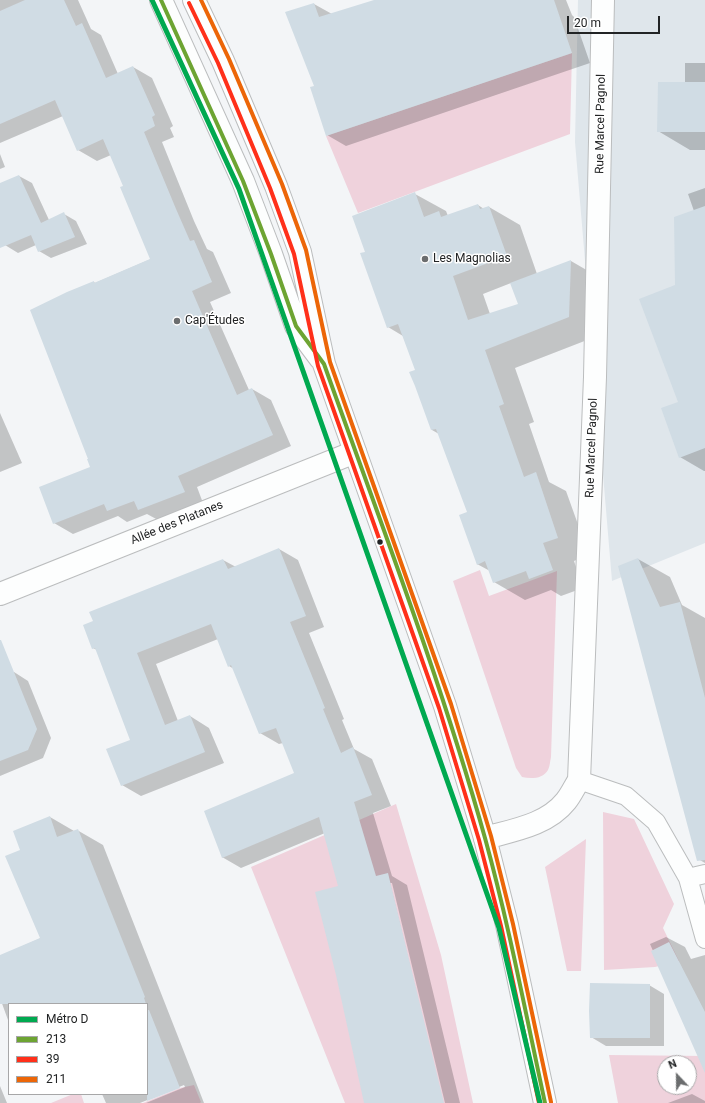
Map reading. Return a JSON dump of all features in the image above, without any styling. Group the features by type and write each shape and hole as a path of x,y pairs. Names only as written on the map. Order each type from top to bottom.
{"street":[{"path":"160,0 243,181 271,254 296,326 324,364"},
{"path":"194,0 224,62 276,186 300,252 324,364 445,706 485,838 507,925 545,1103"},
{"name":"Rue Marcel Pagnol","path":"485,838 531,825 550,816 566,801 579,780 595,376 603,0"},
{"name":"Allée des Platanes","path":"0,594 355,452"}],"lane":[{"path":"579,780 626,796 656,822 696,876 705,939"}],"shaded area":[{"path":"578,0 705,0 705,543 612,581 575,142"},
{"path":"572,53 570,134 358,213 326,136"},
{"path":"480,570 489,596 557,571 551,757 548,770 540,777 522,777 516,768 453,581"},
{"path":"396,804 441,955 473,1103 345,1103 251,867"},
{"path":"603,812 634,819 674,904 663,928 679,961 655,967 604,970"},
{"path":"586,839 581,971 567,971 545,867"},
{"path":"609,1055 657,1056 657,1095 697,1095 697,1056 705,1056 705,1103 618,1103"},
{"path":"194,1085 201,1102 200,1103 143,1103 180,1088"},
{"path":"71,1095 81,1095 84,1103 51,1103"}],"building":[{"path":"25,0 64,0 76,26 82,23 106,78 133,66 155,115 152,117 155,126 144,132 190,241 194,240 212,282 192,291 237,395 252,388 273,435 178,476 185,492 138,510 134,501 107,511 104,504 53,524 39,487 90,467 30,310 67,292 94,281 94,283 150,259 120,187 123,186 103,139 77,151 55,100 0,124 0,11"},
{"path":"374,0 554,0 572,53 326,136 310,87 314,86 285,12 314,3 319,17"},
{"path":"658,82 705,82 705,132 657,132"},
{"path":"19,175 41,223 64,212 75,237 38,252 31,235 0,248 0,183"},
{"path":"415,192 424,217 439,211 441,217 478,204 480,209 489,206 507,256 453,276 468,320 518,304 510,283 571,260 569,317 485,350 504,404 499,406 524,477 536,472 558,538 543,543 553,570 529,579 526,571 493,583 485,561 477,565 459,515 467,512 436,429 431,430 409,372 415,370 398,324 387,328 360,253 365,252 352,216"},
{"path":"705,206 705,448 679,458 661,408 678,402 639,299 675,285 674,217"},
{"path":"279,548 306,616 290,622 325,708 323,709 341,753 353,747 372,795 354,802 376,876 388,873 444,1103 364,1103 336,975 315,892 338,886 319,817 222,858 204,811 294,773 276,728 259,734 231,665 228,667 211,624 137,653 165,725 190,715 205,752 121,786 106,749 130,740 95,648 92,649 83,625 93,621 89,612 223,559 228,569"},
{"path":"638,558 660,607 680,602 705,698 705,860 697,861 618,566"},
{"path":"0,640 37,729 28,750 0,761"},
{"path":"50,816 57,837 78,829 145,997 146,1003 0,1004 0,955 40,938 5,856 20,850 13,831"},
{"path":"669,942 705,1012 705,1073 651,951"},
{"path":"590,983 650,984 650,1038 590,1038"},
{"path":"148,1010 149,1010 180,1088 147,1101"}],"metro line":[{"name":"D","path":"152,0 239,189 499,928 540,1103"}],"transit line":[{"name":"213","path":"161,0 243,181 271,254 296,326 324,364 409,600 449,718 494,871 510,937 545,1103"},
{"name":"211","path":"201,0 229,59 282,184 306,250 330,362 451,704 491,836 513,924 551,1102"},
{"name":"39","path":"189,3 218,63 270,188 294,254 318,366 439,708 479,840 501,926 539,1103"}],"place":[{"name":"Les Magnolias","path":"425,259"},
{"name":"Cap'Études","path":"177,321"}]}
